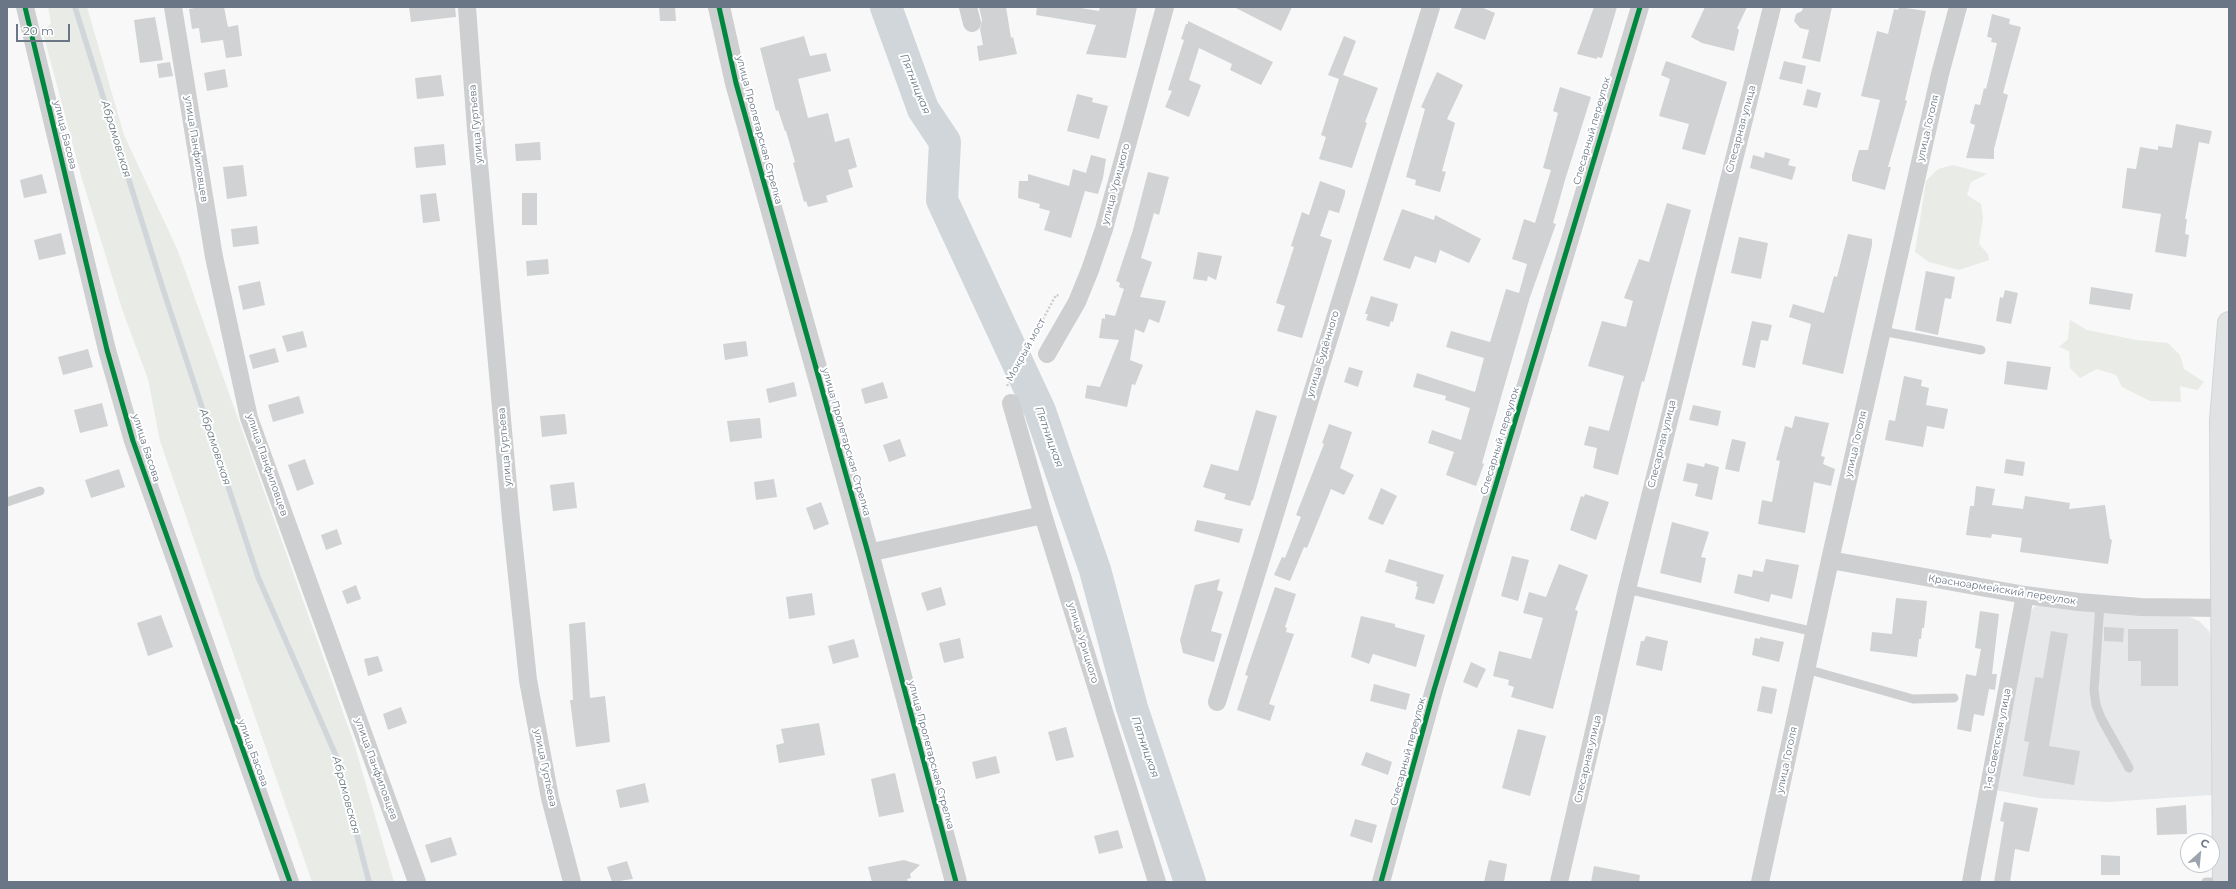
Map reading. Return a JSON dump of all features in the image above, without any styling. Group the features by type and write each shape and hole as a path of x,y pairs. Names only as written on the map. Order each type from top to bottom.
{"main road":[{"path":"2224,882 2221,420 2229,323"}],"street":[{"name":"улица Басова","path":"25,7 107,350 133,440 290,882"},
{"name":"улица Панфиловцев","path":"173,7 214,257 249,418 417,882"},
{"name":"улица Гуртьева","path":"467,7 476,130 510,503 528,680 550,798 572,882"},
{"name":"улица Пролетарская Стрелка","path":"719,7 743,106 868,553 956,882"},
{"name":"улица Урицкого","path":"1047,354 1077,302 1104,229 1165,7"},
{"name":"улица Будённого","path":"1217,702 1431,7"},
{"name":"Слесарный переулок","path":"1381,882 1436,682 1640,7"},
{"name":"Слесарная улица","path":"1559,882 1627,589 1717,221 1772,7"},
{"name":"улица Гоголя","path":"1760,882 1830,560 1940,74 1958,7"},
{"name":"улица Урицкого","path":"1008,397 1157,882"},
{"path":"868,553 1043,515"},
{"name":"Красноармейский переулок","path":"1830,560 2025,595 2100,604 2223,608"},
{"name":"1-я Советская улица","path":"1971,882 2025,595"}],"lane":[{"path":"1882,331 1981,350"},
{"path":"7,502 40,491"},
{"path":"1627,589 1814,632"},
{"path":"2100,604 2094,690 2096,705 2101,718 2129,768"},
{"path":"1806,669 1913,699 1954,698"},
{"path":"2206,882 2224,882"}],"shaded area":[{"path":"48,7 87,7 124,135 178,251 354,743 394,882 312,882 160,441 148,379 123,312 82,179 43,33 51,23"},
{"path":"1953,165 1987,174 1971,182 1967,195 1981,204 1983,218 1979,244 1988,254 1989,260 1959,270 1929,262 1915,252 1926,181 1938,169"},
{"path":"2070,320 2087,330 2136,340 2168,343 2180,355 2184,369 2204,382 2197,390 2180,386 2181,402 2150,401 2122,387 2116,375 2097,369 2080,378 2070,368 2069,351 2059,347 2068,339"},
{"path":"2045,603 2189,617 2199,621 2209,631 2211,641 2212,795 2107,802 2039,798 1995,790 2027,617 2034,607"}],"building":[{"path":"200,7 224,7 228,27 238,25 242,56 226,58 223,40 201,43 199,28 192,29 189,9"},
{"path":"409,7 455,7 456,17 411,22"},
{"path":"659,7 675,7 676,21 660,21"},
{"path":"979,7 1006,7 1011,38 1013,37 1017,54 979,61 977,46 983,45 980,29 982,20"},
{"path":"1037,7 1075,7 1099,11 1100,7 1137,7 1126,58 1086,54 1096,25 1036,15"},
{"path":"1234,7 1292,7 1281,31"},
{"path":"1462,7 1481,7 1495,13 1485,40 1454,28"},
{"path":"1594,7 1617,7 1602,58 1597,57 1597,59 1577,54"},
{"path":"1705,7 1747,7 1737,28 1739,30 1734,51 1702,43 1691,37"},
{"path":"1803,7 1832,7 1820,62 1802,58 1809,30 1800,28 1794,21 1796,14 1802,11"},
{"path":"1899,7 1926,11 1905,100 1907,101 1888,167 1891,167 1885,190 1852,181 1852,175 1859,150 1868,150 1880,100 1861,96 1877,31 1888,34 1894,9 1898,10"},
{"path":"1992,14 2010,19 2009,24 2021,27 2003,93 2008,95 1994,149 1994,159 1966,158 1975,125 1970,123 1975,104 1980,105 1984,88 1986,89 1997,43 1991,42 1992,38 1987,37"},
{"path":"155,17 163,60 140,63 134,20"},
{"path":"1188,21 1273,62 1261,85 1230,70 1232,64 1199,48 1189,80 1201,85 1189,117 1165,107 1172,91 1168,90 1184,40 1181,39"},
{"path":"804,36 810,56 826,53 831,71 798,79 808,118 828,113 835,142 849,138 857,167 848,170 853,187 826,196 828,202 808,207 806,201 804,202 786,131 778,110 776,111 760,48"},
{"path":"1344,36 1356,41 1343,75 1378,88 1365,122 1367,123 1352,168 1319,159 1326,137 1321,135 1339,79 1328,75"},
{"path":"1666,61 1727,82 1705,155 1682,149 1689,124 1659,116 1670,79 1661,75"},
{"path":"1784,61 1806,66 1802,84 1779,79"},
{"path":"170,62 173,76 159,78 157,64"},
{"path":"225,69 228,87 207,91 204,73"},
{"path":"1437,72 1463,85 1447,119 1455,123 1442,171 1446,172 1440,192 1415,185 1416,180 1406,177 1425,109 1421,107"},
{"path":"441,75 444,96 417,99 415,78"},
{"path":"1560,87 1591,97 1553,223 1556,224 1530,297 1482,463 1484,464 1476,486 1446,475 1454,452 1428,443 1432,430 1461,440 1470,408 1445,400 1446,396 1413,387 1417,373 1475,392 1484,358 1446,347 1451,331 1490,342 1506,289 1519,293 1527,264 1512,259 1524,219 1535,223 1551,170 1543,168 1558,113 1553,111"},
{"path":"1807,89 1821,93 1817,108 1803,105"},
{"path":"1077,94 1093,98 1092,102 1108,106 1099,139 1067,131"},
{"path":"2176,124 2212,131 2209,144 2199,142 2185,219 2187,219 2185,234 2189,235 2186,257 2155,252 2161,214 2122,208 2127,168 2136,169 2140,147 2158,150 2158,146 2172,148"},
{"path":"540,142 541,160 516,161 515,144"},
{"path":"444,144 446,165 416,168 414,147"},
{"path":"1765,152 1790,159 1788,165 1796,167 1792,180 1750,168 1753,155 1764,158"},
{"path":"1091,155 1106,159 1103,178 1098,194 1085,191 1071,238 1044,230 1050,211 1039,208 1040,204 1018,198 1019,181 1028,181 1028,174 1069,186 1073,169 1086,173"},
{"path":"243,165 247,196 227,199 223,167"},
{"path":"1148,172 1169,177 1159,215 1154,213 1141,258 1152,262 1140,297 1166,301 1159,323 1149,319 1144,333 1135,329 1130,360 1143,365 1135,385 1132,384 1127,407 1085,398 1087,385 1100,387 1119,340 1099,338 1102,318 1105,319 1105,314 1115,316 1124,289 1119,287 1120,283 1116,281 1133,230"},
{"path":"42,174 47,193 24,198 20,180"},
{"path":"1320,181 1345,190 1345,194 1339,213 1329,210 1320,236 1332,240 1302,338 1277,331 1285,306 1276,303 1294,247 1291,246 1302,212 1309,215"},
{"path":"436,193 440,221 423,223 420,195"},
{"path":"522,193 537,193 537,225 522,225"},
{"path":"1667,203 1691,210 1644,382 1642,381 1618,475 1593,468 1597,448 1584,445 1589,426 1609,431 1624,376 1588,366 1602,321 1626,327 1633,301 1624,298 1639,259 1649,262"},
{"path":"1402,209 1434,220 1435,215 1481,239 1469,263 1440,250 1436,263 1415,256 1410,269 1383,260"},
{"path":"257,226 259,244 233,247 231,229"},
{"path":"61,233 66,254 39,260 34,240"},
{"path":"1848,234 1872,239 1872,245 1843,374 1802,364 1811,324 1789,317 1793,304 1824,313 1834,276 1837,277"},
{"path":"1739,237 1768,243 1761,279 1731,273"},
{"path":"1198,252 1222,256 1216,280 1208,276 1207,281 1193,279"},
{"path":"548,259 549,274 527,276 526,261"},
{"path":"1926,271 1955,277 1951,299 1945,298 1938,335 1915,330"},
{"path":"260,281 265,305 243,310 238,286"},
{"path":"2091,287 2133,294 2130,310 2089,304"},
{"path":"2005,290 2018,293 2011,324 1996,321 2000,297 2003,298"},
{"path":"1371,296 1398,304 1393,322 1391,321 1389,327 1366,320 1368,314 1365,314"},
{"path":"1752,321 1772,325 1768,341 1761,340 1755,368 1742,365"},
{"path":"303,331 307,347 287,352 282,336"},
{"path":"746,341 748,356 725,360 723,344"},
{"path":"275,348 279,362 253,369 249,355"},
{"path":"88,349 93,367 63,375 58,357"},
{"path":"2007,361 2051,367 2047,390 2004,384"},
{"path":"1349,367 1363,371 1358,387 1344,382"},
{"path":"1904,376 1922,380 1921,386 1929,388 1926,405 1948,409 1944,429 1927,426 1923,447 1885,440 1889,420 1895,421"},
{"path":"794,382 797,396 769,403 766,389"},
{"path":"883,382 888,398 865,404 861,389"},
{"path":"299,396 304,413 273,422 268,405"},
{"path":"102,403 108,426 80,433 74,410"},
{"path":"1693,405 1721,411 1718,426 1689,420"},
{"path":"1256,410 1277,416 1250,506 1224,499 1226,494 1203,487 1211,464 1238,471"},
{"path":"565,414 567,434 542,437 540,416"},
{"path":"1795,416 1829,423 1821,456 1825,457 1823,464 1835,469 1831,486 1814,482 1805,533 1758,524 1762,500 1772,502 1780,461 1776,460 1785,426 1792,428"},
{"path":"760,418 762,438 730,442 727,421"},
{"path":"1329,424 1352,432 1340,468 1354,475 1344,495 1331,489 1307,548 1304,547 1290,581 1274,575 1282,557 1285,558 1301,517 1296,515 1324,444 1322,443"},
{"path":"900,439 906,456 889,462 883,445"},
{"path":"1732,439 1746,442 1739,472 1725,469"},
{"path":"305,459 314,484 297,491 288,465"},
{"path":"2006,459 2025,462 2023,476 2004,473"},
{"path":"1687,463 1704,467 1705,463 1719,467 1712,500 1695,496 1698,484 1683,481"},
{"path":"119,469 125,487 91,498 85,480"},
{"path":"774,479 777,497 756,500 754,482"},
{"path":"574,482 577,508 553,511 550,485"},
{"path":"1976,486 1995,489 1992,505 2023,509 2025,496 2070,503 2069,509 2105,505 2110,539 2112,540 2108,564 2020,552 2022,538 1992,534 1991,538 1966,535 1970,506 1974,506"},
{"path":"1381,488 1397,496 1383,525 1368,519"},
{"path":"1585,494 1609,502 1596,540 1570,530 1581,496 1584,497"},
{"path":"821,502 829,524 814,530 806,508"},
{"path":"1197,520 1243,529 1239,543 1194,531"},
{"path":"1672,522 1709,532 1701,557 1706,558 1701,583 1660,573"},
{"path":"337,529 342,544 326,550 321,535"},
{"path":"1512,556 1529,560 1518,601 1501,596"},
{"path":"1389,559 1444,575 1434,604 1415,599 1418,587 1416,586 1417,582 1385,572"},
{"path":"1766,559 1799,565 1792,599 1771,594 1769,602 1734,593 1738,574 1752,577 1753,570 1763,572"},
{"path":"1559,564 1588,575 1575,610 1578,611 1553,709 1511,697 1514,687 1508,685 1509,680 1493,676 1499,651 1531,659 1543,618 1523,613 1529,592 1546,597"},
{"path":"1220,579 1217,590 1223,592 1211,631 1222,634 1214,662 1183,653 1180,640 1195,585"},
{"path":"356,585 361,599 347,604 342,591"},
{"path":"941,587 946,605 927,611 921,593"},
{"path":"1275,587 1296,594 1285,627 1287,628 1286,632 1294,634 1269,704 1275,706 1270,721 1237,710 1248,676 1245,675"},
{"path":"812,593 815,615 789,619 786,597"},
{"path":"1896,598 1927,601 1924,628 1922,628 1921,639 1919,639 1917,657 1870,651 1872,632 1892,634"},
{"path":"1980,611 1999,614 1992,674 1997,674 1995,690 1989,689 1984,716 1974,714 1971,732 1957,729 1966,674 1976,676 1981,649 1975,648"},
{"path":"161,615 173,647 148,656 137,623"},
{"path":"1361,616 1395,624 1395,627 1425,635 1416,667 1373,654 1369,664 1351,657"},
{"path":"585,622 590,698 605,696 610,742 576,747 570,700 573,700 569,624"},
{"path":"2104,627 2124,628 2123,642 2104,641"},
{"path":"2128,629 2178,629 2178,686 2141,686 2141,661 2128,661"},
{"path":"2051,631 2068,634 2049,746 2080,751 2074,785 2023,776 2029,742 2024,741 2035,677 2043,678"},
{"path":"1646,636 1668,641 1662,671 1636,665 1641,641 1644,641"},
{"path":"1760,637 1784,642 1779,662 1752,655 1755,638 1760,639"},
{"path":"960,638 964,658 944,663 939,643"},
{"path":"854,639 859,657 833,664 828,646"},
{"path":"378,656 383,671 368,676 364,659"},
{"path":"1471,662 1486,669 1477,688 1463,682"},
{"path":"1374,684 1410,694 1406,710 1370,701"},
{"path":"1762,686 1777,689 1772,714 1757,711"},
{"path":"401,707 407,723 388,730 383,714"},
{"path":"819,723 825,755 779,763 776,745 784,743 781,729"},
{"path":"1066,727 1074,757 1056,761 1048,732"},
{"path":"1518,729 1546,736 1530,796 1502,788"},
{"path":"1366,752 1392,762 1388,775 1361,765"},
{"path":"996,756 1000,773 976,779 972,762"},
{"path":"895,773 904,812 879,817 871,779"},
{"path":"645,783 649,802 620,808 616,790"},
{"path":"2004,802 2038,808 2029,852 2015,849 2010,882 1994,882 2004,822 2000,821"},
{"path":"2186,805 2187,833 2157,835 2156,808"},
{"path":"1355,819 1377,825 1372,843 1350,836"},
{"path":"1118,830 1123,848 1099,854 1094,836"},
{"path":"451,837 457,855 431,863 425,845"},
{"path":"2101,855 2120,856 2120,875 2101,875"},
{"path":"904,860 920,865 910,874 911,878 907,879 908,882 872,882 868,867"},
{"path":"1489,860 1507,864 1504,882 1484,882"},
{"path":"627,861 633,879 612,882 607,867"},
{"path":"1594,866 1640,875 1639,882 1591,882"}],"waterway":[{"name":"Абрамовская","path":"75,7 163,289 258,577 337,758 369,882"},
{"name":"Пятницкая","path":"886,7 923,109 945,142 942,200 1040,411 1095,570 1132,708 1190,882"}],"cycle path":[{"path":"25,7 107,350 133,441 290,882"},
{"path":"719,7 736,83 868,553 956,882"},
{"path":"1381,882 1434,690 1640,7"}]}
